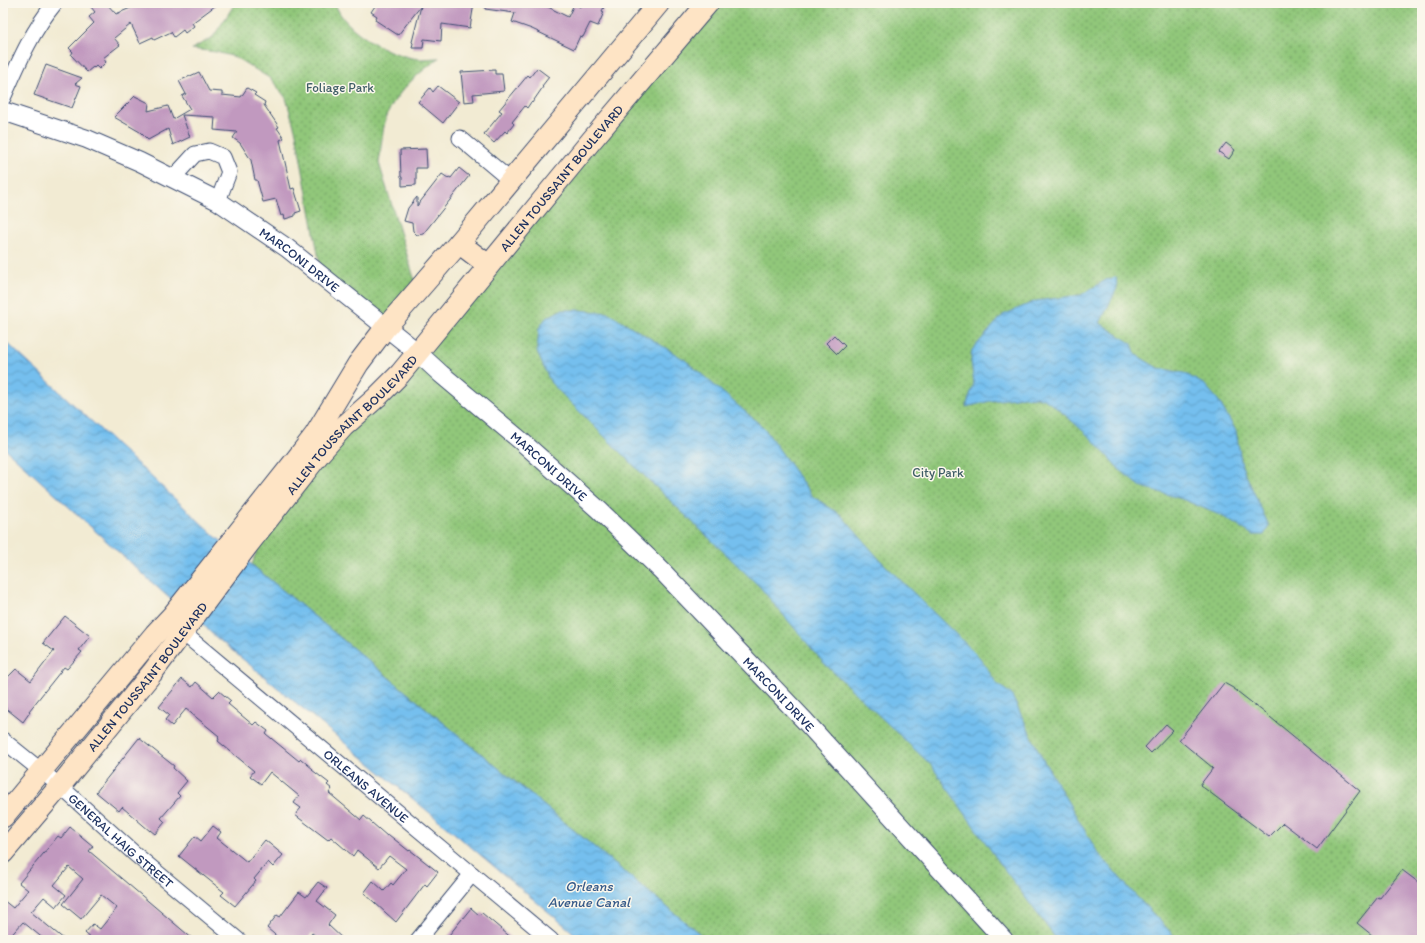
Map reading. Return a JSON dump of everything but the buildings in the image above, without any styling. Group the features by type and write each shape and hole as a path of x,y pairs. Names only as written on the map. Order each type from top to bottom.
{"main road":[{"name":"ALLEN TOUSSAINT BOULEVARD","path":"242,541 343,428 395,379 488,265 708,3"},
{"name":"ALLEN TOUSSAINT BOULEVARD","path":"3,853 60,786 138,689 180,625 242,541 315,435 358,364 386,327 511,181 655,4"},
{"path":"459,243 488,265"},
{"name":"ALLEN TOUSSAINT BOULEVARD","path":"3,816 121,675 180,625"},
{"path":"121,675 138,689"}],"street":[{"path":"3,98 32,36 44,16 55,3"},
{"name":"MARCONI DRIVE","path":"3,111 87,139 140,162 218,201 287,248 417,352 599,510 662,571 805,721 1004,940"},
{"path":"460,138 511,181"},
{"path":"173,178 195,154 209,151 223,158 229,172 218,201"},
{"name":"ORLEANS AVENUE","path":"180,625 551,940"},
{"name":"GENERAL HAIG STREET","path":"3,740 60,786 135,854 238,940"},
{"path":"418,940 472,874"}],"green space":[{"name":"Foliage Park","path":"235,3 335,3 340,13 348,23 370,41 383,48 409,57 420,59 439,58 408,84 395,100 386,118 379,163 418,291 386,327 322,276 296,133 286,98 271,79 235,57 216,52 192,49 213,37"},
{"name":"City Park","path":"708,3 1422,3 1422,940 707,940 252,565 265,523"}],"water":[{"path":"1116,277 1117,288 1100,323 1132,344 1136,355 1158,368 1184,373 1205,385 1218,400 1236,431 1242,466 1269,526 1264,535 1253,535 1222,516 1182,499 1140,486 1120,470 1092,439 1062,412 1043,398 1023,397 990,401 966,407 974,383 971,361 972,350 1003,315 1036,301 1081,295 1106,280"},
{"path":"561,310 609,313 685,360 764,428 812,496 841,515 880,560 980,658 997,684 1011,694 1042,758 1098,853 1178,940 1057,940 1002,866 931,765 823,662 760,587 622,454 551,383 537,352 539,328 546,318"},
{"name":"Orleans Avenue Canal","path":"3,339 216,537 707,940 582,940 211,633 204,625 168,597 3,447"}]}
